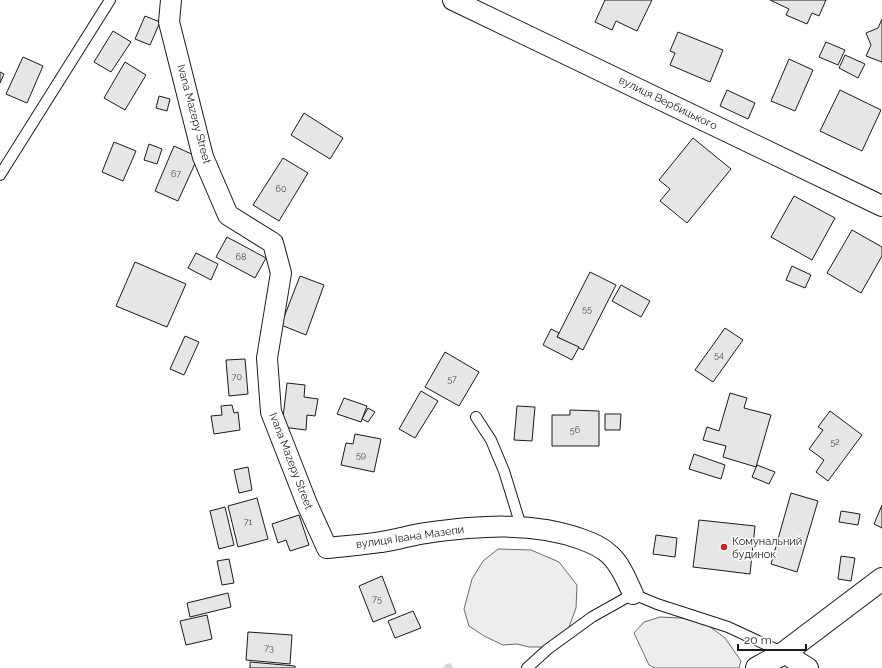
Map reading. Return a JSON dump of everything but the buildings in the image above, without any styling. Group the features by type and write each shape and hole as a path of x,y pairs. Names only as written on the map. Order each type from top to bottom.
{"street":[{"name":"Ivana Mazepy Street","path":"171,0 169,22 204,157 228,215 273,242 281,273 267,358 271,412 307,504 327,548 381,542 424,533 459,529 521,526"},
{"name":"вулиця Вербицького","path":"465,2 882,206"},
{"path":"521,526 556,531 574,536 600,547 611,555 620,568 633,594"},
{"path":"757,668 784,653 882,579"},
{"path":"784,653 808,668"}],"lane":[{"path":"0,174 110,0"},
{"path":"476,417 491,440 504,471 521,526"},
{"path":"527,668 548,649 592,617 633,594 657,604 728,627 784,653"}],"shaded area":[{"path":"498,549 531,550 559,562 577,585 576,608 565,638 550,647 529,647 517,644 503,645 484,636 469,626 464,609 472,579 483,561"},
{"path":"660,617 681,618 705,623 725,638 741,661 739,668 655,668 649,665 634,633 644,622"}],"place":[{"name":"Комунальний будинок","path":"724,547"}]}
